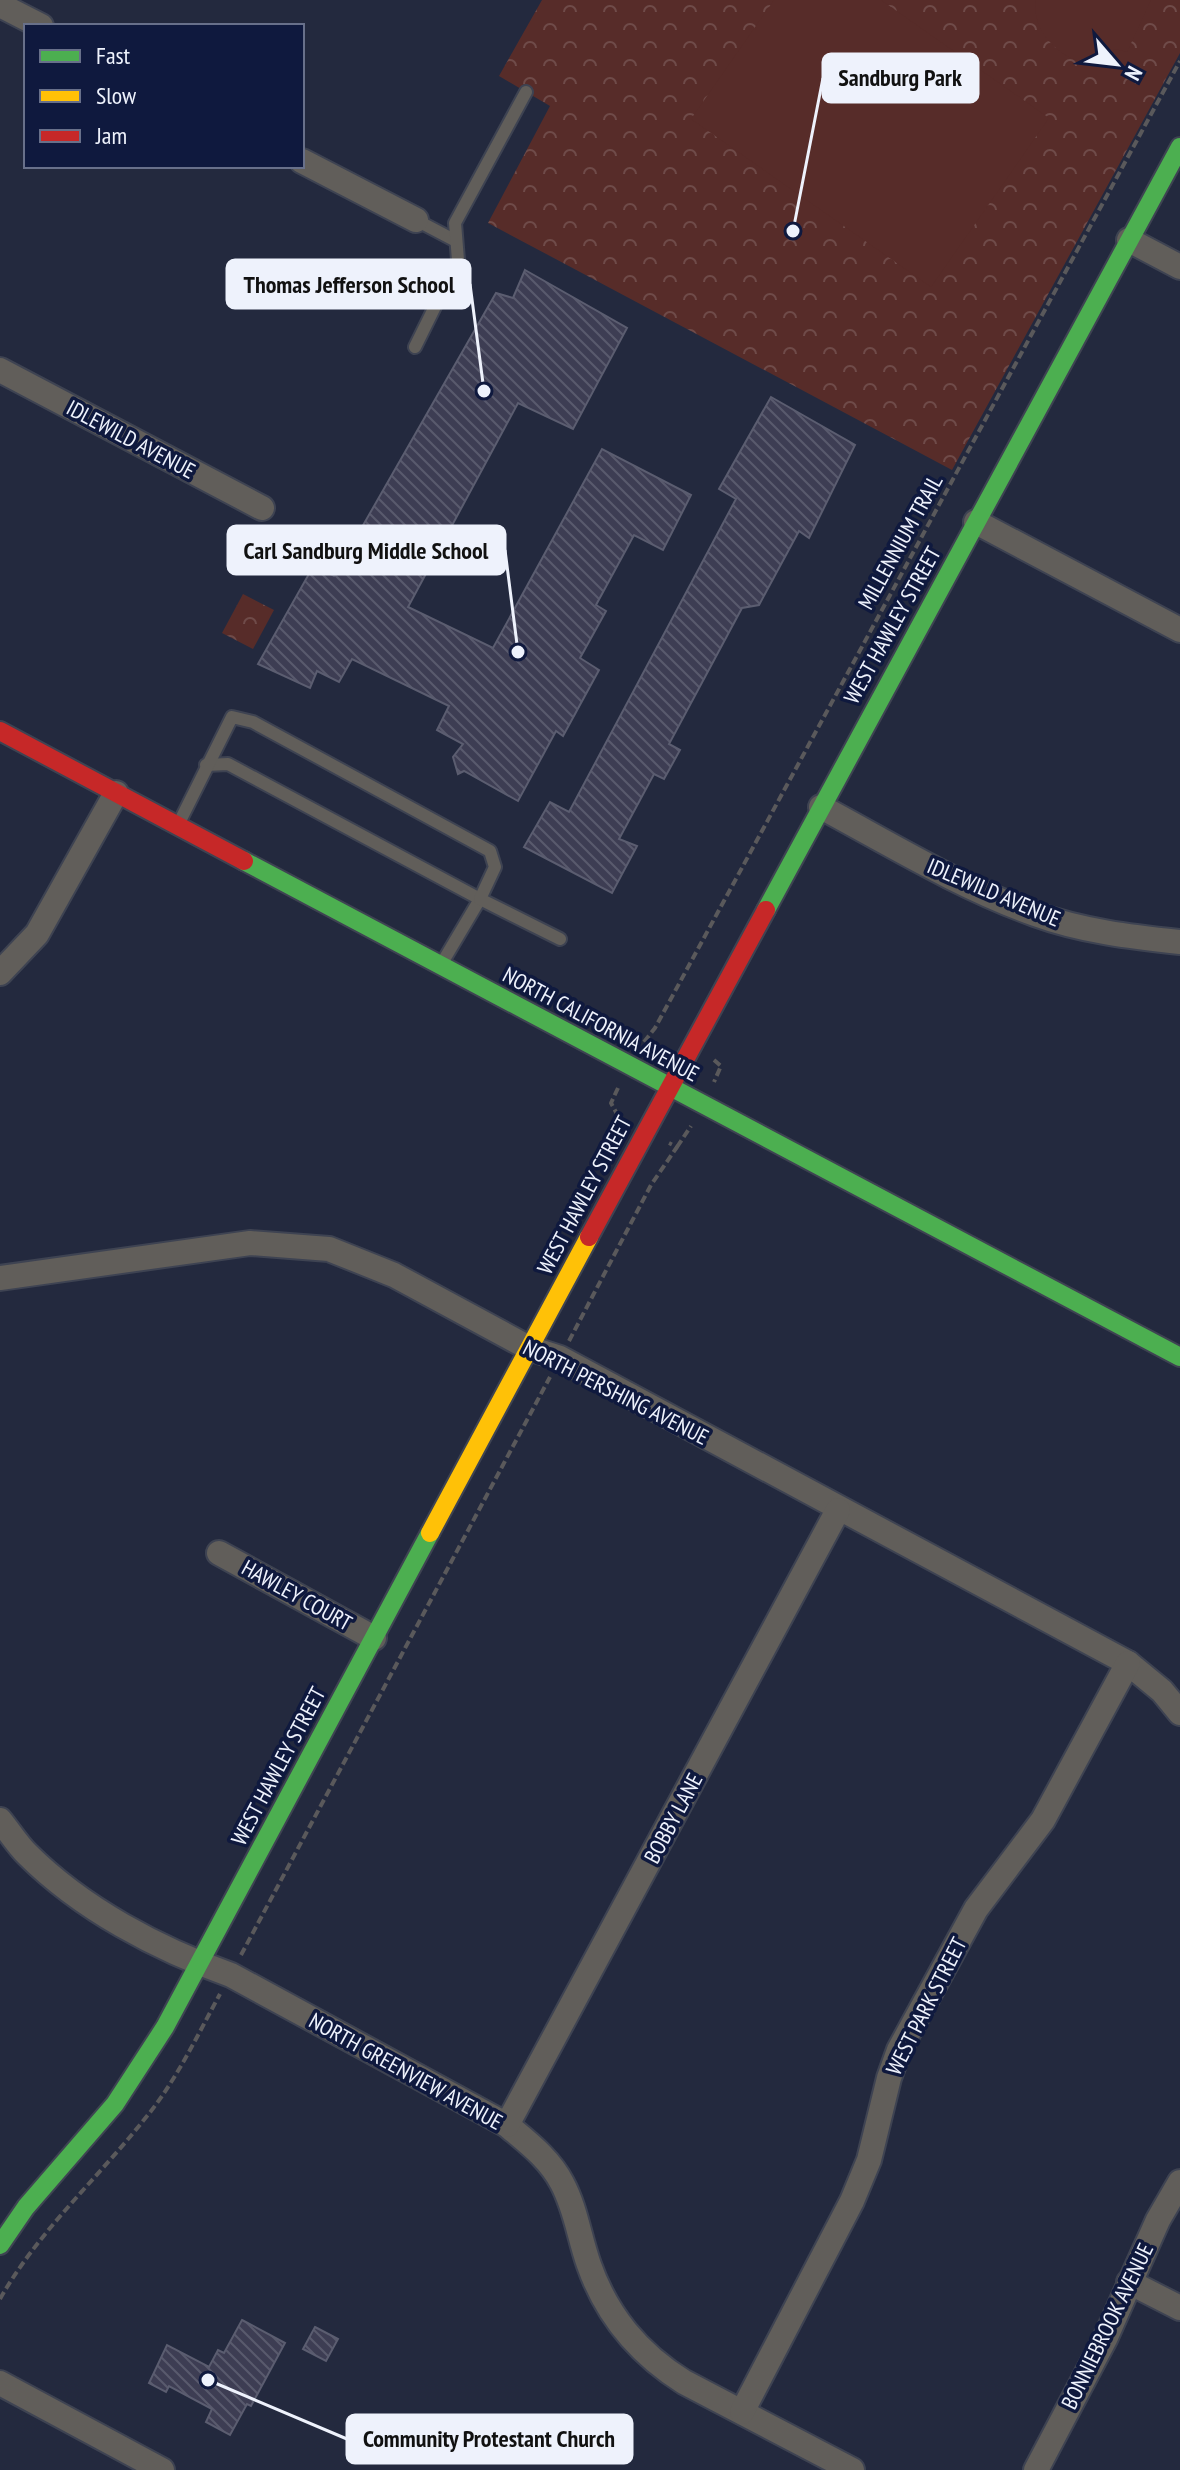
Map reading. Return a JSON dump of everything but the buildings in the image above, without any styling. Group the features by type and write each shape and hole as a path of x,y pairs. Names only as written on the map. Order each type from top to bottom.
{"street":[{"path":"0,5 37,24"},
{"name":"WEST HAWLEY STREET","path":"0,2245 26,2207 115,2104 200,1964 669,1088 1180,147"},
{"path":"304,162 416,220"},
{"path":"1129,240 1180,267"},
{"name":"IDLEWILD AVENUE","path":"0,370 262,508"},
{"path":"976,522 1180,630"},
{"name":"NORTH CALIFORNIA AVENUE","path":"0,731 1180,1357"},
{"path":"0,973 37,934 116,793"},
{"name":"IDLEWILD AVENUE","path":"821,807 949,876 1035,914 1136,938 1180,942"},
{"name":"NORTH PERSHING AVENUE","path":"0,1278 250,1243 329,1249 394,1275 529,1348 560,1358 1128,1663 1162,1691 1180,1713"},
{"name":"BOBBY LANE","path":"507,2125 838,1510"},
{"name":"HAWLEY COURT","path":"219,1553 374,1638"},
{"name":"WEST PARK STREET","path":"742,2412 852,2201 869,2160 899,2050 976,1909 1043,1820 1128,1663"},
{"name":"NORTH GREENVIEW AVENUE","path":"0,1820 25,1853 73,1894 129,1927 200,1964 231,1975 507,2125 541,2153 561,2181 578,2220 588,2263 605,2303 623,2330 659,2366 852,2470"},
{"name":"BONNIEBROOK AVENUE","path":"1036,2470 1105,2339 1158,2220 1180,2182"},
{"path":"1129,2282 1180,2308"},
{"path":"0,2383 162,2470"}],"lane":[{"path":"415,347 458,260 455,223 526,92"},
{"path":"416,220 456,241"},
{"path":"177,825 232,717 253,722 490,851 495,867 480,899 440,965"},
{"path":"206,765 228,764 560,939"}],"path":[{"name":"MILLENNIUM TRAIL","path":"647,1037 655,1028 1180,61"},
{"path":"655,1028 664,1032"},
{"path":"716,1061 721,1066 719,1074"},
{"path":"616,1091 611,1103 617,1114"},
{"path":"677,1147 688,1132"}],"green space":[{"path":"542,0 1180,0 1180,53 952,470 488,223 550,106 499,76"},
{"path":"774,0 881,0 1049,118 931,287 691,119"},
{"path":"1036,0 1151,0 1127,52 1115,49 1099,59 1084,61 1075,60 1058,50 1044,35 1036,17"},
{"path":"243,594 274,610 253,649 222,633"}],"traffic: fast":[{"path":"766,910 1180,147"},
{"path":"244,861 1180,1357"},
{"path":"0,2245 26,2207 115,2104 165,2027 430,1533"}],"traffic: slow":[{"path":"430,1533 589,1237"}],"traffic: jam":[{"path":"0,731 244,861"},
{"path":"589,1237 766,910"}],"place":[{"name":"Sandburg Park","path":"793,231"},
{"name":"Thomas Jefferson School","path":"484,391"},
{"name":"Carl Sandburg Middle School","path":"518,652"},
{"name":"Community Protestant Church","path":"208,2380"}]}
